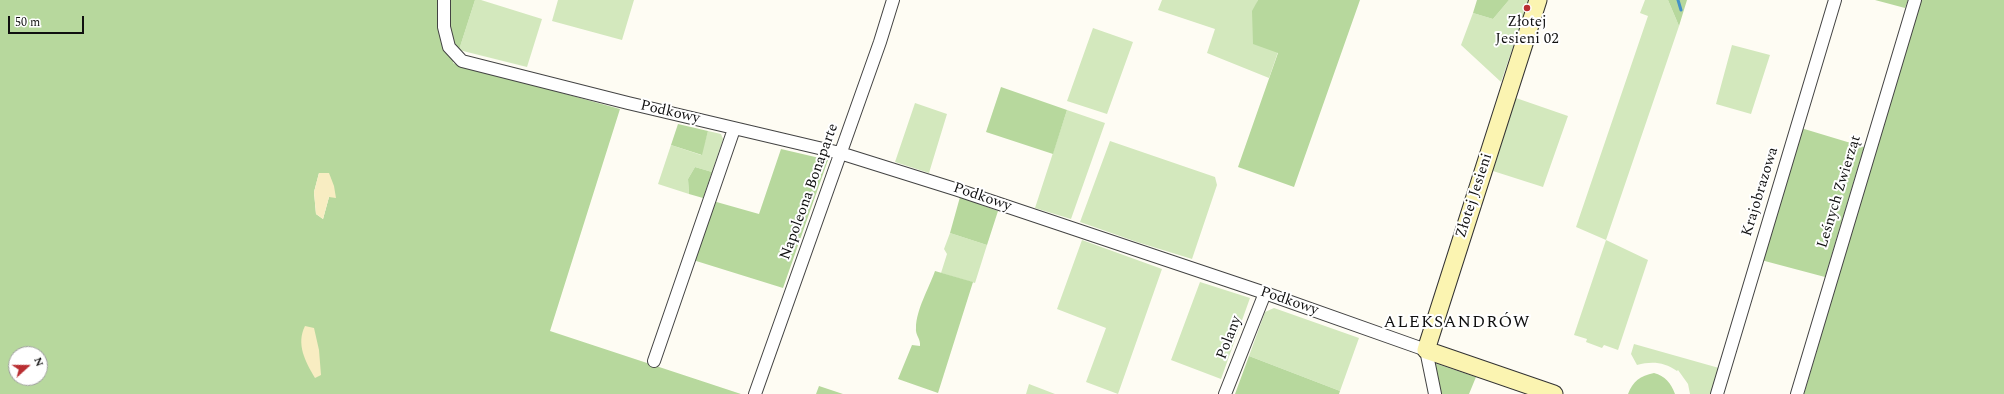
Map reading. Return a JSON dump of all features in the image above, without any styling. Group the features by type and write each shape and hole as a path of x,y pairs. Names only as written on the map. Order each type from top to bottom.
{"street":[{"name":"Podkowy","path":"444,0 444,27 449,47 462,61 734,129 840,153 958,190 1265,293 1554,394"},
{"name":"Napoleona Bonaparte","path":"755,394 880,42 893,0"},
{"name":"Złotej Jesieni","path":"1435,394 1426,350 1538,0"},
{"name":"Krajobrazowa","path":"1717,394 1835,0"},
{"name":"Leśnych Zwierząt","path":"1797,394 1914,0"},
{"path":"654,361 734,129"},
{"name":"Polany","path":"1225,394 1265,293"}],"green space":[{"path":"0,0 475,0 459,50 453,63 620,109 550,331 741,394 0,394","holes":["319,173 335,197 329,197 323,219 316,214 314,192"]},
{"path":"475,0 481,0 542,19 527,67 459,50"},
{"path":"558,0 634,0 622,40 552,21"},
{"path":"1162,0 1258,0 1254,9 1254,23 1261,34 1278,52 1269,78 1207,53 1215,29 1158,10"},
{"path":"1258,0 1360,0 1294,187 1238,167 1278,53 1253,44 1252,11"},
{"path":"1477,0 1509,0 1493,19 1473,13"},
{"path":"1509,0 1529,0 1501,82 1461,45 1473,13 1493,19"},
{"path":"1645,0 1668,0 1679,26 1606,240 1576,227 1648,16 1640,13"},
{"path":"1668,0 1687,0 1679,26"},
{"path":"1875,0 1908,0 1905,8"},
{"path":"1920,0 2004,0 2004,394 1804,394"},
{"path":"1093,28 1133,42 1107,114 1067,101"},
{"path":"1732,45 1770,55 1751,114 1716,104"},
{"path":"1001,87 1067,110 1053,154 986,132"},
{"path":"1516,98 1568,116 1543,187 1493,171"},
{"path":"915,103 947,114 929,173 895,162"},
{"path":"1067,110 1105,123 1071,219 1035,208"},
{"path":"678,124 708,131 702,155 671,145"},
{"path":"1801,128 1864,147 1825,277 1761,260"},
{"path":"708,131 721,134 723,139 712,172 695,167 688,179 689,194 658,184 671,145 701,155"},
{"path":"1110,141 1215,177 1217,185 1192,259 1080,222"},
{"path":"781,149 828,160 783,288 693,260 713,201 759,214"},
{"path":"695,167 712,172 703,198 689,194 688,179"},
{"path":"960,197 998,211 987,245 950,233"},
{"path":"950,233 987,245 975,283 941,273 947,254 944,249"},
{"path":"1082,240 1162,269 1118,394 1086,382 1106,328 1057,309"},
{"path":"1606,240 1648,260 1618,350 1604,345 1602,348 1586,342 1587,339 1574,335"},
{"path":"935,271 973,282 938,393 898,379 912,345 920,346 920,341 916,333 918,314"},
{"path":"1200,282 1250,298 1221,379 1171,360"},
{"path":"1274,308 1359,338 1340,391 1249,356 1265,312"},
{"path":"1634,344 1719,368 1712,394 1690,394 1688,384 1678,370 1677,371 1663,364 1648,363 1637,365 1631,354"},
{"path":"1249,356 1340,391 1339,394 1235,394"},
{"path":"1434,363 1476,377 1469,394 1440,394"},
{"path":"1654,373 1667,380 1672,386 1675,394 1628,394 1635,382"},
{"path":"1029,384 1055,394 1026,394"},
{"path":"819,386 843,394 816,394"}],"sand":[{"path":"319,173 329,173 334,186 336,198 329,197 323,219 316,214 314,192"},
{"path":"305,326 314,328 319,350 321,375 315,378 303,352 301,339"}],"waterway":[{"path":"1678,0 1681,10"}],"place":[{"name":"Złotej Jesieni 02","path":"1527,8"}],"district":[{"name":"ALEKSANDRÓW","path":"1457,324"}]}
